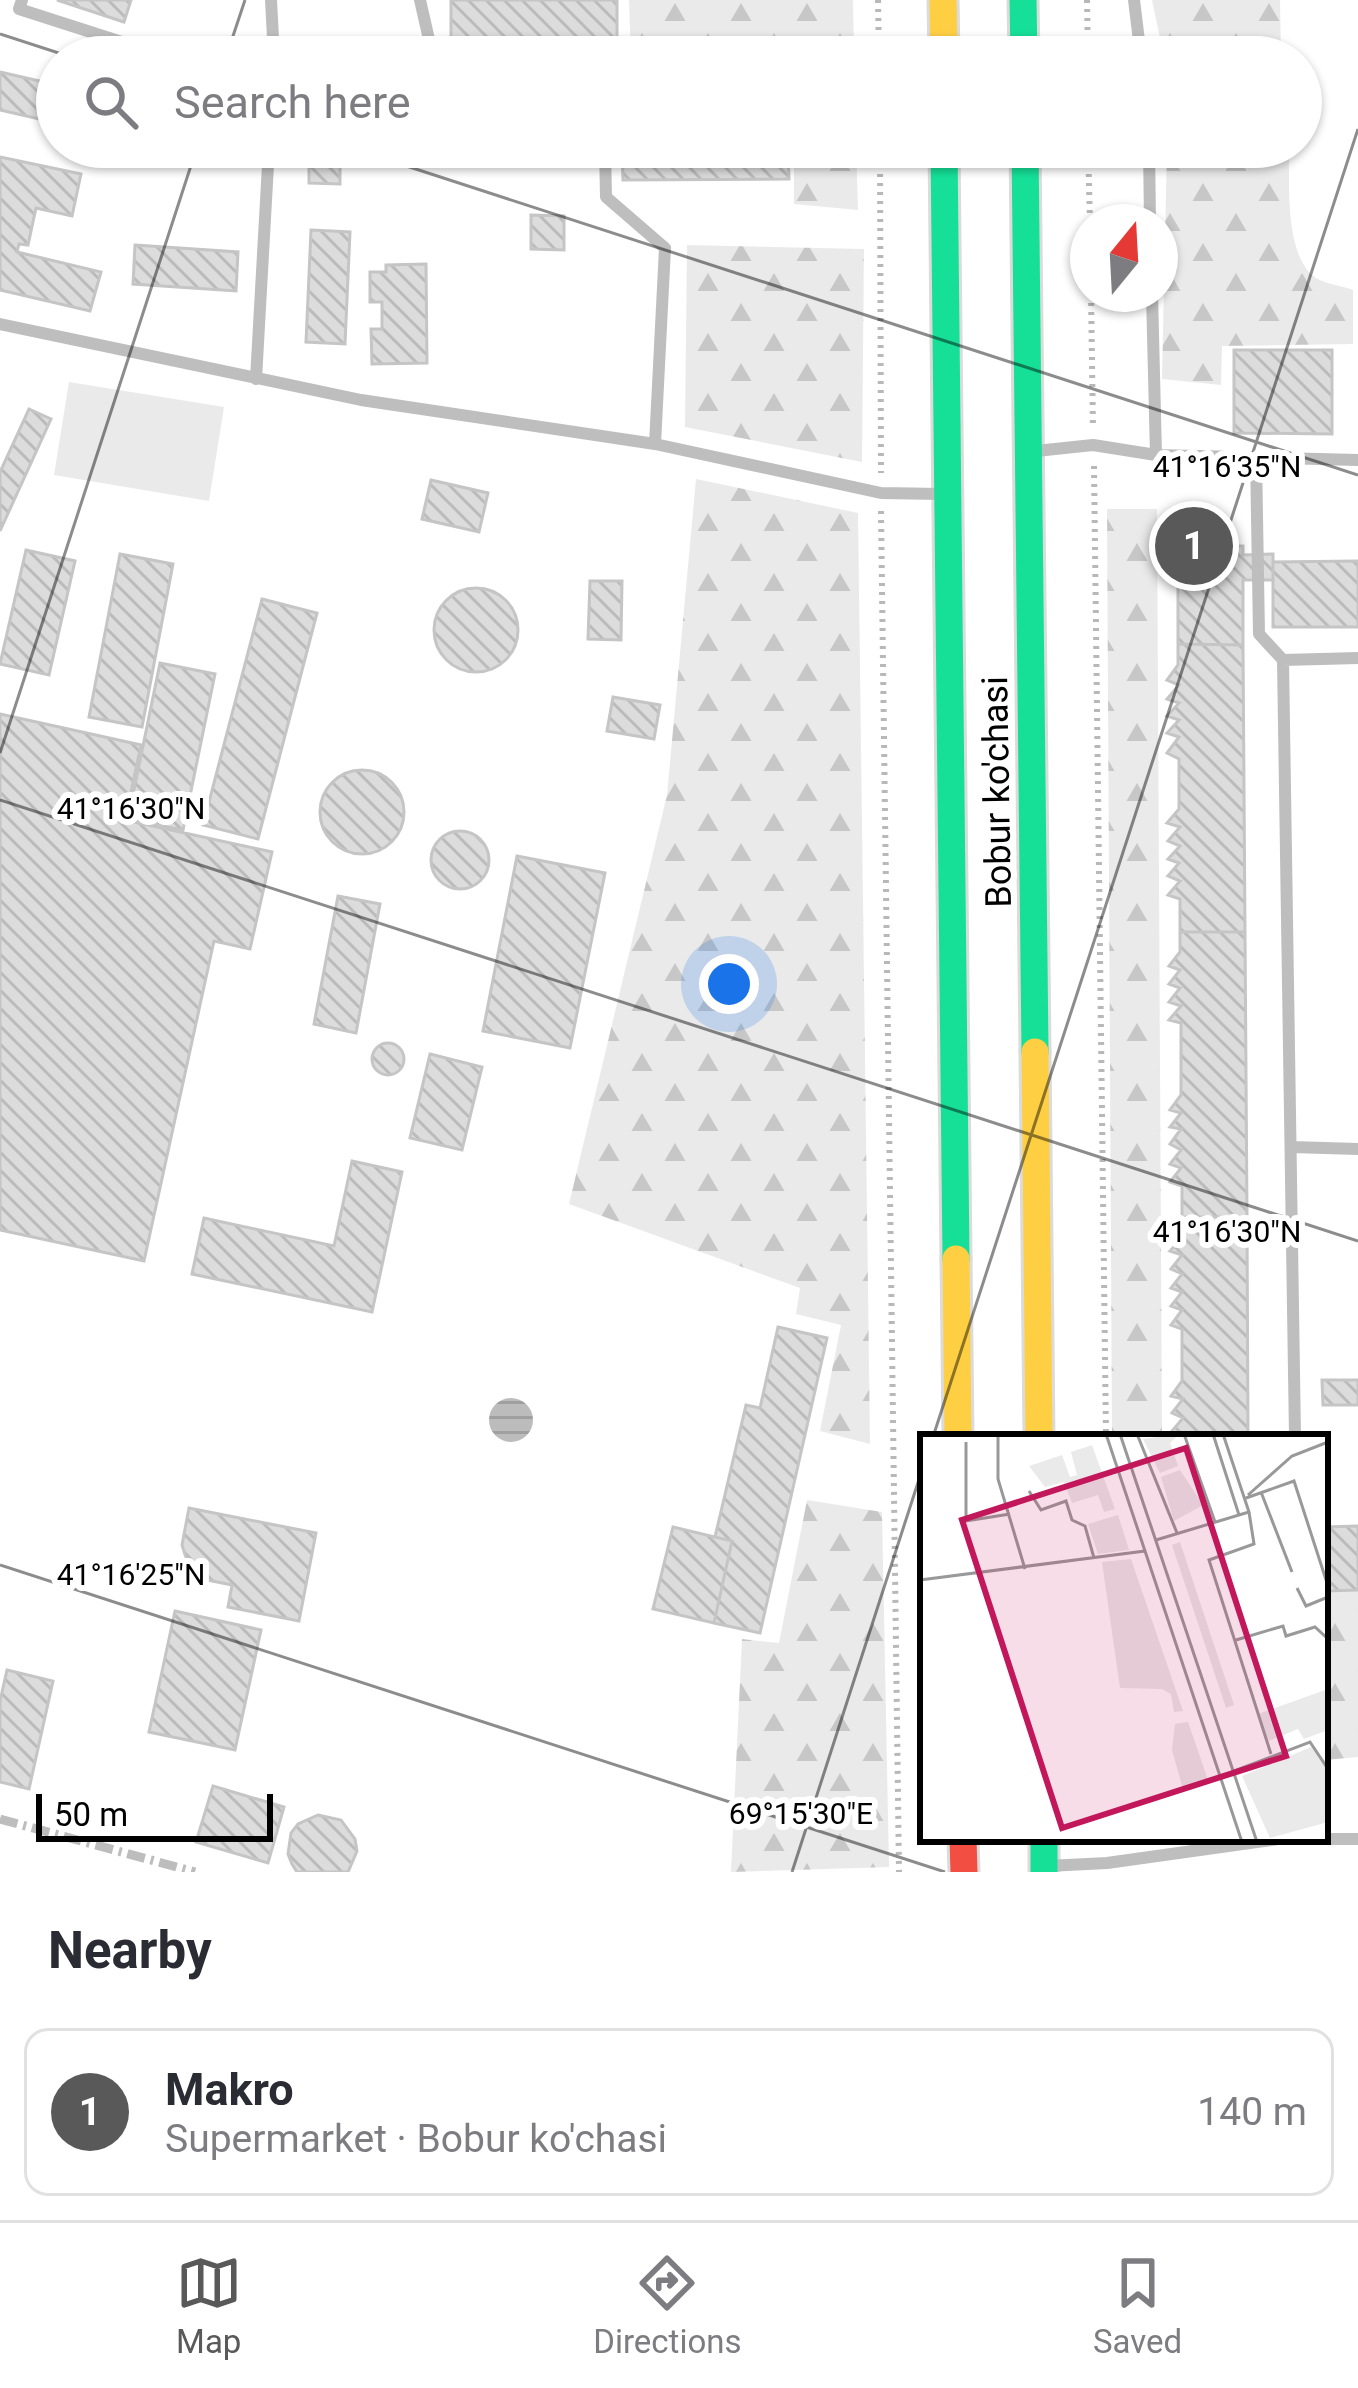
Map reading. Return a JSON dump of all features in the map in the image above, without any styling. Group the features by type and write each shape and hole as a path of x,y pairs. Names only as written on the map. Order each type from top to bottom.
{"main road":[{"path":"943,0 944,36"},
{"path":"1023,0 1024,36"},
{"name":"Bobur ko'chasi","path":"944,168 958,1434"},
{"name":"Bobur ko'chasi","path":"1025,168 1039,1434"},
{"path":"963,1842 964,1872"}],"lane":[{"path":"22,0 19,9 103,36"},
{"path":"271,0 273,36"},
{"path":"420,0 428,36"},
{"path":"1134,0 1139,36"},
{"path":"256,379 268,168"},
{"path":"605,168 606,197 665,248 655,444"},
{"path":"1149,168 1150,204"},
{"path":"1152,312 1156,455"},
{"path":"0,324 361,400 655,444 880,493 948,494"},
{"path":"1029,452 1093,445 1156,455 1358,460"},
{"path":"1256,457 1259,634 1283,660 1295,1434"},
{"path":"1283,660 1358,658"},
{"path":"1292,1147 1358,1148"},
{"path":"1044,1859 1108,1863 1257,1842"}],"path":[{"path":"878,0 879,36"},
{"path":"1088,0 1088,36"},
{"path":"880,168 880,493 899,1872"},
{"path":"1089,168 1090,204"},
{"path":"1091,312 1106,1434"}],"green space":[{"path":"629,0 853,0 854,36 630,36"},
{"path":"1152,0 1280,0 1281,36 1160,36"},
{"path":"794,168 857,168 858,210 794,204"},
{"path":"1167,168 1289,168 1290,217 1298,253 1316,278 1353,290 1353,344 1222,346 1221,385 1162,379 1163,312 1178,312 1178,204 1166,204"},
{"path":"687,245 864,249 862,462 685,427"},
{"path":"69,382 224,407 209,501 54,475"},
{"path":"696,479 858,513 870,1444 820,1431 841,1325 796,1314 800,1288 569,1204 667,795"},
{"path":"1107,509 1157,509 1162,1434 1112,1434"},
{"path":"807,1500 882,1512 889,1867 731,1872 742,1639 779,1643"},
{"path":"1328,1590 1358,1590 1358,1757 1328,1760"}],"shaded area":[{"path":"511,1398 527,1404 533,1420 527,1436 511,1442 495,1436 489,1420 495,1404"}],"building":[{"path":"57,0 131,0 124,22"},
{"path":"451,0 617,0 617,36 451,36"},
{"path":"0,72 36,80 36,118 0,110"},
{"path":"0,157 81,174 72,216 36,208 28,245 19,244 17,252 101,272 90,311 0,290"},
{"path":"309,168 340,168 340,184 309,183"},
{"path":"623,168 789,168 789,179 623,180"},
{"path":"531,215 564,216 564,250 531,249"},
{"path":"311,230 350,232 345,344 306,342"},
{"path":"135,245 238,252 236,291 133,284"},
{"path":"426,264 427,363 372,364 371,329 382,329 382,302 370,302 370,272 386,272 386,265"},
{"path":"1234,350 1332,350 1332,434 1234,433"},
{"path":"29,409 51,419 0,531 0,472"},
{"path":"431,480 488,493 479,532 422,519"},
{"path":"1178,546 1243,546 1243,555 1273,554 1273,580 1243,580 1243,645 1178,644"},
{"path":"26,550 75,561 49,675 0,664"},
{"path":"120,554 173,564 142,727 89,717"},
{"path":"1358,561 1358,627 1273,627 1273,562"},
{"path":"590,581 622,581 621,640 588,639"},
{"path":"476,588 506,600 518,630 506,660 476,672 446,660 434,630 446,600"},
{"path":"262,599 317,613 258,839 203,825"},
{"path":"1178,644 1243,645 1245,932 1180,932 1180,899 1168,895 1180,881 1168,876 1179,863 1168,859 1180,846 1168,841 1180,827 1167,823 1179,809 1179,759 1167,753 1179,737 1167,733 1179,720 1167,716 1179,703 1167,699 1179,685 1167,680 1178,665"},
{"path":"160,663 215,674 183,830 128,819"},
{"path":"613,697 660,705 654,739 607,731"},
{"path":"0,714 141,745 125,820 272,852 250,949 214,941 144,1261 0,1230"},
{"path":"362,770 391,783 404,812 391,841 362,854 333,841 320,812 333,783"},
{"path":"460,831 480,840 489,860 480,880 460,889 440,880 431,860 440,840"},
{"path":"517,856 605,873 570,1048 483,1031"},
{"path":"338,896 380,904 356,1033 314,1024"},
{"path":"1180,932 1245,932 1247,1217 1182,1217 1182,1186 1170,1182 1181,1168 1170,1164 1181,1150 1170,1144 1181,1129 1170,1127 1181,1113 1170,1110 1181,1095 1181,1023 1169,1020 1181,1006 1169,1002 1180,988 1169,984 1180,970 1169,966 1180,952"},
{"path":"388,1043 399,1048 404,1059 399,1070 388,1075 377,1070 372,1059 377,1048"},
{"path":"430,1054 482,1067 462,1150 410,1138"},
{"path":"352,1161 402,1172 372,1312 192,1274 204,1218 334,1246"},
{"path":"1182,1217 1247,1217 1248,1434 1172,1431 1183,1418 1172,1413 1183,1399 1171,1396 1182,1381 1182,1329 1171,1325 1182,1310 1171,1306 1182,1292 1171,1288 1182,1274 1171,1269 1182,1255 1170,1251 1182,1238"},
{"path":"778,1327 827,1338 760,1633 714,1623 732,1541 715,1537 746,1405 760,1408"},
{"path":"1322,1380 1358,1380 1358,1405 1323,1405"},
{"path":"189,1508 316,1533 299,1621 228,1607 232,1585 192,1577 182,1545"},
{"path":"1358,1526 1358,1590 1328,1591 1328,1527"},
{"path":"673,1527 732,1541 714,1623 653,1609"},
{"path":"175,1611 261,1630 235,1750 149,1732"},
{"path":"7,1670 53,1681 29,1789 0,1782 0,1701"},
{"path":"213,1786 284,1807 268,1863 196,1842"},
{"path":"318,1815 341,1820 355,1839 357,1851 348,1872 297,1872 292,1864 288,1854 291,1833 298,1824"}],"railway":[{"path":"0,1819 195,1872"}],"traffic: fast":[{"path":"1023,0 1024,36"},
{"path":"944,168 956,1259"},
{"path":"1025,168 1035,1052"},
{"path":"1044,1842 1044,1872"}],"traffic: slow":[{"path":"943,0 944,36"},
{"path":"1035,1052 1039,1434"},
{"path":"956,1259 958,1434"}],"traffic: jam":[{"path":"963,1842 964,1872"}],"place":[{"name":"Makro","path":"1194,546"}]}
